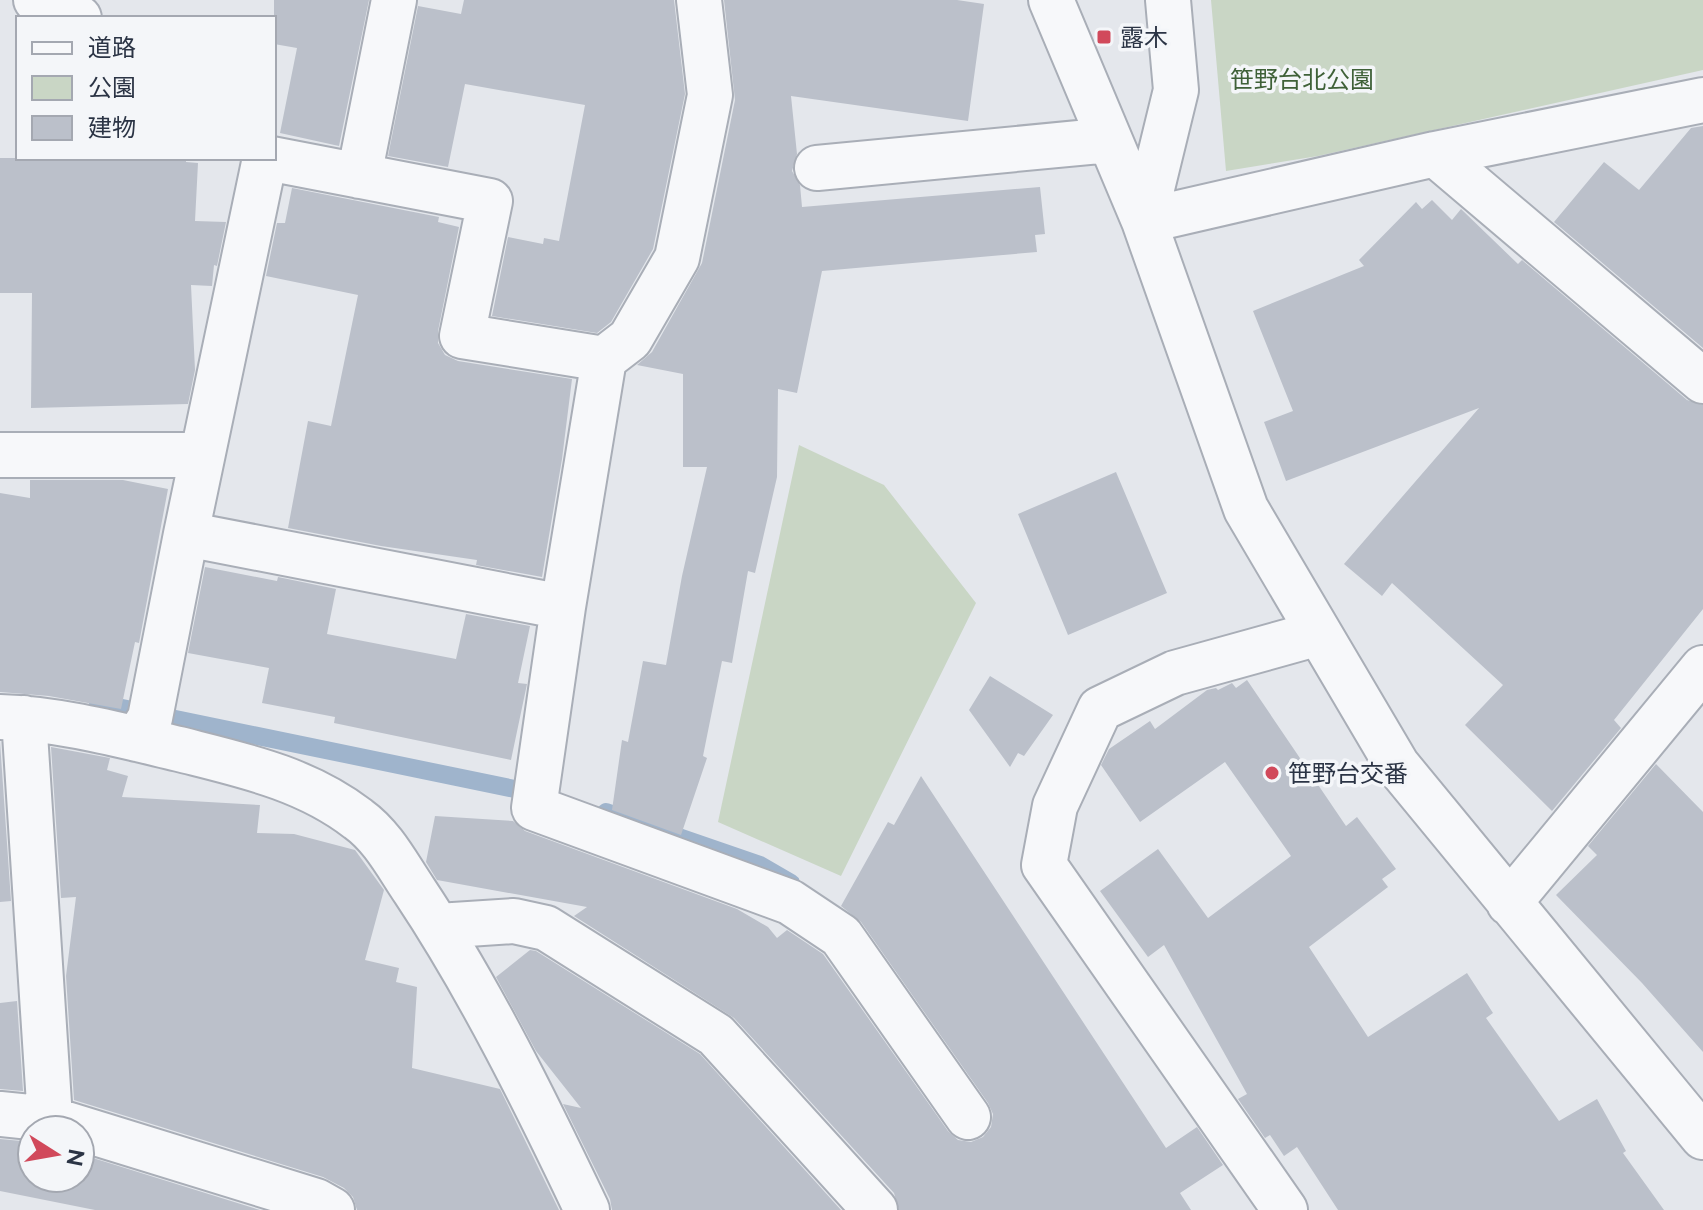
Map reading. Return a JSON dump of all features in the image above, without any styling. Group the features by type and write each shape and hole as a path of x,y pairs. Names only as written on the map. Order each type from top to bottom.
{"street":[{"path":"36,0 74,16"},
{"path":"359,176 394,0"},
{"path":"699,0 710,95 677,258 630,339 604,359 534,808 790,902 841,936 968,1117"},
{"path":"1051,0 1144,221 1246,509 1397,765 1703,1137"},
{"path":"1144,221 1176,90 1168,0"},
{"path":"1144,221 1435,154 1703,100"},
{"path":"817,168 1110,140"},
{"path":"1435,154 1703,381"},
{"path":"137,739 150,718 202,455 266,160"},
{"path":"276,160 490,201 462,336 604,359"},
{"path":"0,455 202,455"},
{"path":"186,534 563,607"},
{"path":"1285,1210 1044,865 1055,806 1100,709 1175,673 1319,633"},
{"path":"1509,903 1703,668"},
{"path":"50,1114 12,717 67,724 137,739 271,773 339,805 360,820 381,840 438,926 544,1120 587,1210"},
{"path":"438,926 514,921 546,928 716,1035 875,1210"},
{"path":"96,1134 321,1207"}],"green space":[{"name":"笹野台北公園","path":"1211,0 1703,0 1703,70 1318,156 1226,171"},
{"path":"799,445 884,485 976,603 841,876 718,822"}],"building":[{"path":"274,0 369,0 339,146 280,133 297,48 276,44"},
{"path":"464,0 674,0 685,94 653,249 611,322 597,333 492,316 508,237 543,244 544,238 559,241 585,105 465,84 448,167 388,156 418,6 461,14"},
{"path":"724,0 957,0 984,4 968,121 791,96 797,154 792,171 800,185 802,207 1040,187 1045,234 1035,235 1037,252 822,271 797,393 778,389 777,477 755,573 748,571 732,663 722,661 703,756 707,758 681,835 612,810 622,740 628,742 643,661 666,665 707,467 683,467 683,374 637,365 652,352 702,263 735,100"},
{"path":"1703,126 1703,348 1554,222 1604,162 1639,190 1691,128"},
{"path":"0,158 186,160 198,163 195,221 226,222 217,266 214,265 212,286 191,285 195,370 188,404 31,408 32,293 0,293"},
{"path":"292,188 439,217 438,222 459,227 438,331 438,343 445,355 458,361 572,379 542,577 476,565 477,560 288,528 308,421 331,426 358,295 266,276 277,223 285,223"},
{"path":"1432,200 1452,220 1461,209 1518,264 1522,260 1687,400 1703,405 1703,609 1614,720 1621,728 1552,811 1465,725 1503,685 1392,583 1382,596 1344,564 1479,408 1286,481 1264,422 1293,411 1253,311 1364,266 1359,260 1416,202 1422,209"},
{"path":"1116,472 1167,593 1068,635 1018,514"},
{"path":"30,480 123,480 168,489 139,643 135,642 121,709 49,696 0,692 0,493 30,498"},
{"path":"205,567 336,589 327,634 456,659 466,614 530,626 518,683 527,684 511,760 334,723 335,717 262,703 269,668 188,653"},
{"path":"990,676 1053,715 1024,756 1018,753 1010,767 969,710"},
{"path":"1247,680 1346,826 1357,817 1396,869 1382,879 1388,887 1309,947 1368,1037 1467,973 1493,1013 1486,1018 1559,1121 1597,1099 1626,1151 1623,1153 1664,1210 1338,1210 1297,1147 1284,1156 1270,1135 1265,1138 1238,1099 1247,1094 1164,945 1148,957 1100,891 1158,849 1208,918 1291,856 1225,762 1140,822 1101,765 1109,749 1150,721 1155,729 1207,690 1218,690 1232,683 1236,688"},
{"path":"0,742 11,901 0,902"},
{"path":"51,747 110,758 107,770 128,776 122,797 260,805 257,833 294,834 355,850 384,890 365,960 399,968 396,982 417,987 412,1068 500,1089 559,1210 357,1210 353,1197 344,1188 323,1177 74,1100 66,976 76,897 61,898"},
{"path":"1656,764 1703,812 1703,1052 1642,983 1556,895 1597,855 1588,846"},
{"path":"921,776 1166,1148 1197,1127 1223,1165 1180,1193 1191,1210 899,1210 894,1193 734,1018 574,916 587,907 437,880 426,862 435,816 513,821 525,831 737,909 768,927 777,938 787,930 823,954 948,1131 958,1140 971,1142 983,1137 991,1127 993,1114 988,1103 861,922 841,906 888,822 894,825"},
{"path":"530,950 700,1054 841,1210 612,1210 610,1199 563,1104 581,1108 536,1051 496,977"},
{"path":"17,1001 23,1091 0,1089 0,1003"},
{"path":"0,1139 16,1140 16,1194 96,1194 96,1159 260,1210 95,1210 0,1191"}],"waterway":[{"path":"98,703 539,794"},
{"path":"606,812 760,865 791,883"}],"place":[{"name":"露木","path":"1104,37"},
{"name":"笹野台交番","path":"1272,773"}]}
